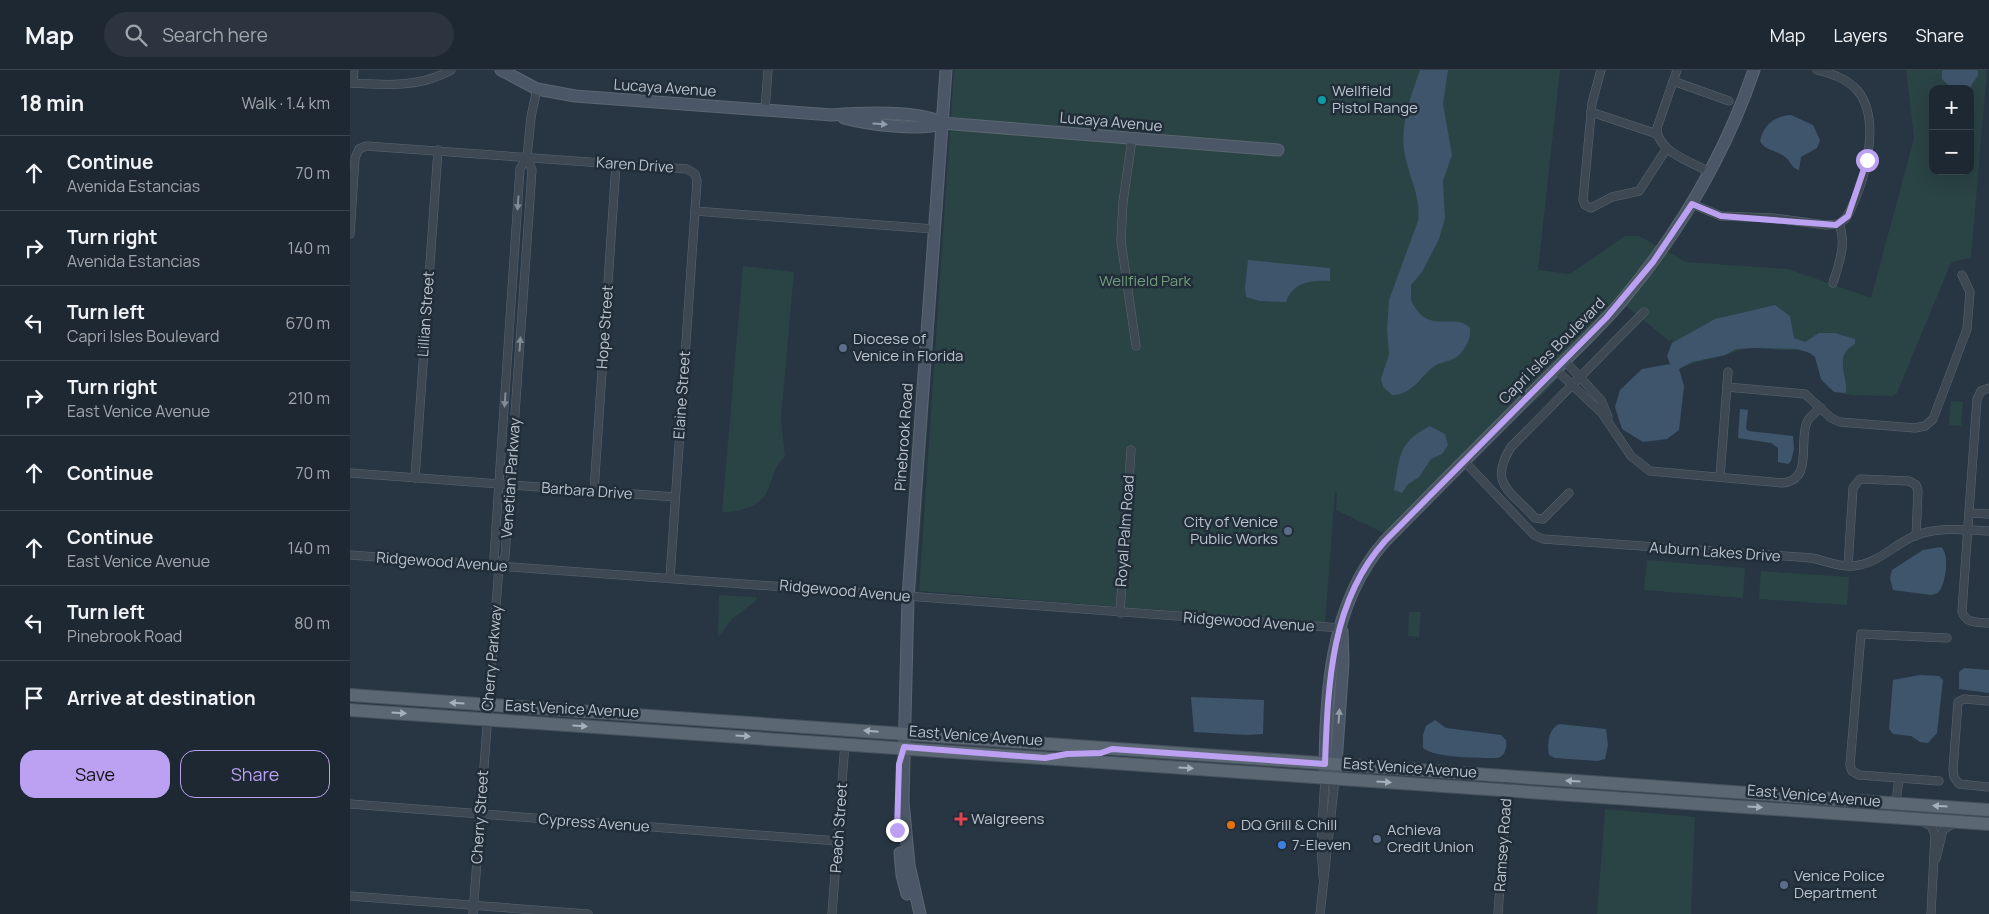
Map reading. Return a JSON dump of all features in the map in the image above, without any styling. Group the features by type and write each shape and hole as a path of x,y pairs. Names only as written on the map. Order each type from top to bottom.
{"main road":[{"name":"East Venice Avenue","path":"350,695 1989,810"},
{"name":"East Venice Avenue","path":"350,710 904,747 1330,779 1989,824"},
{"path":"1045,758 1067,754 1101,753 1112,749"},
{"path":"1102,762 1118,754 1173,758 1190,754"},
{"path":"1619,798 1652,794 1724,798 1739,791"}],"street":[{"path":"354,70 352,83 398,86 423,81 451,70"},
{"name":"Lucaya Avenue","path":"502,70 537,89 575,96 832,115 865,123 928,128 942,123 1278,150"},
{"path":"765,110 768,70"},
{"name":"Pinebrook Road","path":"914,914 902,875 899,764 904,747 908,596 946,70"},
{"path":"1600,70 1591,112 1583,200 1587,208 1594,208 1612,197 1639,191 1667,148"},
{"path":"1657,134 1659,122 1677,70"},
{"name":"Capri Isles Boulevard","path":"1330,779 1330,764 1343,662 1341,628 1351,592 1370,558 1633,288 1692,204 1710,172 1731,129 1754,70"},
{"path":"1692,204 1721,216 1773,218 1829,225 1839,224 1848,216 1865,168 1869,114 1861,95 1851,84 1839,77 1817,70"},
{"path":"1673,81 1729,101"},
{"name":"Venetian Parkway","path":"527,157 532,170 518,376 505,557 499,566 494,558 520,169 527,157 531,117 537,89"},
{"path":"1591,112 1657,134 1667,148 1710,172"},
{"path":"1132,139 1123,202 1121,241 1136,346"},
{"name":"Karen Drive","path":"350,234 355,158 359,149 369,145 691,171 697,181 695,211"},
{"name":"Lillian Street","path":"415,478 438,150"},
{"name":"Hope Street","path":"594,491 616,164"},
{"path":"695,211 934,229"},
{"name":"Elaine Street","path":"670,578 695,211"},
{"path":"1832,283 1843,249 1843,235 1839,224"},
{"path":"513,272 525,272"},
{"path":"1727,387 1800,393 1810,397 1820,408 1840,422 1915,428 1930,424 1967,329 1970,292 1962,275"},
{"path":"1568,493 1539,519 1503,483 1500,470 1511,447 1644,312"},
{"path":"1564,360 1601,400 1609,421 1631,456 1650,471 1782,483 1793,480 1802,469 1807,422 1820,408"},
{"path":"1555,369 1609,421"},
{"path":"1720,477 1728,372"},
{"path":"506,375 518,376"},
{"path":"1989,388 1981,391 1977,398 1962,614 1971,621 1989,623"},
{"name":"Royal Palm Road","path":"1120,612 1131,450"},
{"name":"Auburn Lakes Drive","path":"1464,461 1540,538 1805,557 1848,566 1876,560 1916,536 1942,530 1989,531"},
{"name":"Barbara Drive","path":"350,473 675,497"},
{"path":"1848,566 1853,488 1860,479 1909,481 1916,485 1918,491 1916,536"},
{"path":"1969,513 1989,514"},
{"name":"Ridgewood Avenue","path":"350,555 1341,628"},
{"name":"Cherry Parkway","path":"486,720 499,566"},
{"path":"1940,782 1859,775 1850,768 1860,635 1865,632 1947,638"},
{"path":"1989,701 1964,699 1958,702 1953,770 1954,777 1959,784 1989,787"},
{"name":"Cherry Street","path":"473,914 486,720"},
{"name":"Peach Street","path":"832,914 845,743"},
{"name":"Ramsey Road","path":"1498,914 1508,776"},
{"path":"1896,803 1899,778"},
{"path":"1320,914 1324,882 1321,865 1330,779"},
{"name":"Cypress Avenue","path":"350,804 838,841"},
{"path":"1908,819 1924,821 1933,829 1935,860 1931,914"},
{"path":"1935,860 1940,851 1943,830 1950,824 1961,822"},
{"name":"Pinebrook Road","path":"901,830 912,887 920,914"},
{"path":"350,896 588,914"}],"green space":[{"name":"Wellfield Park","path":"954,70 1560,70 1538,270 1570,274 1625,236 1639,236 1686,262 1788,269 1871,298 1914,138 1906,70 1987,70 1971,258 1952,262 1950,265 1897,393 1893,396 1863,396 1834,390 1821,379 1815,356 1809,352 1799,350 1747,348 1679,369 1671,363 1669,356 1673,339 1669,341 1625,305 1547,390 1478,452 1604,315 1386,534 1336,510 1337,493 1335,492 1325,623 919,591"},
{"path":"946,154 916,593 911,595"},
{"path":"743,266 794,272 781,418 785,457 778,465 767,492 759,502 741,510 722,512"},
{"path":"1951,401 1963,402 1961,426 1949,425"},
{"path":"1647,560 1745,568 1743,598 1644,590"},
{"path":"1761,571 1849,577 1847,605 1759,599"},
{"path":"719,595 756,597 757,600 732,619 718,637"},
{"path":"1409,612 1421,612 1419,637 1408,636"},
{"path":"1605,809 1695,817 1691,914 1597,914"}],"water":[{"path":"1420,70 1448,70 1443,104 1452,155 1443,181 1445,218 1439,239 1422,272 1411,285 1411,300 1425,318 1433,321 1464,323 1470,328 1470,336 1467,344 1458,356 1433,367 1410,389 1392,395 1383,387 1381,379 1389,354 1387,330 1389,300 1418,221 1417,198 1406,160 1403,137 1406,114"},
{"path":"1942,70 1978,70 1978,75 1972,85 1948,85 1942,79"},
{"path":"1791,115 1813,125 1820,140 1817,148 1801,157 1799,170 1794,168 1784,156 1768,149 1760,141 1764,130 1771,122 1780,117"},
{"path":"1248,260 1330,268 1330,281 1316,281 1298,286 1289,295 1286,302 1260,301 1246,297 1245,287"},
{"path":"1775,305 1790,316 1794,338 1805,342 1819,333 1835,333 1855,339 1855,344 1848,349 1843,360 1846,393 1834,392 1821,379 1815,357 1810,353 1797,349 1736,349 1725,355 1692,362 1679,369 1684,386 1679,430 1667,439 1643,442 1622,429 1615,407 1620,390 1642,369 1670,364 1667,356 1672,343 1715,319"},
{"path":"1740,409 1748,410 1746,428 1748,431 1793,436 1794,449 1791,461 1788,464 1778,462 1778,448 1771,443 1738,438"},
{"path":"1430,426 1445,434 1448,445 1442,454 1431,459 1419,477 1407,485 1402,493 1394,490 1402,452 1411,439"},
{"path":"1941,547 1944,551 1946,569 1941,589 1938,593 1931,595 1893,590 1890,578 1892,570 1923,550"},
{"path":"1964,668 1989,670 1989,693 1959,689 1959,672"},
{"path":"1920,675 1939,676 1943,680 1937,733 1928,743 1920,742 1911,736 1893,734 1889,729 1893,680"},
{"path":"1191,697 1264,700 1263,734 1194,732"},
{"path":"1435,720 1446,728 1501,735 1506,740 1505,751 1497,758 1480,758 1458,757 1429,751 1423,748 1423,735 1426,726"},
{"path":"1559,724 1606,729 1608,745 1605,759 1598,761 1555,758 1549,755 1550,734"}],"place":[{"name":"Wellfield Pistol Range","path":"1322,100"},
{"name":"Diocese of Venice in Florida","path":"843,348"},
{"name":"City of Venice Public Works","path":"1288,531"},
{"name":"Walgreens","path":"961,819"},
{"name":"DQ Grill & Chill","path":"1231,825"},
{"name":"Achieva Credit Union","path":"1377,839"},
{"name":"7-Eleven","path":"1282,845"},
{"name":"Venice Police Department","path":"1784,885"}],"route":[{"path":"897,830 899,762 904,747 1045,758 1067,754 1101,753 1112,749 1325,764 1330,679 1337,637 1355,582 1376,551 1621,302 1653,262 1692,204 1706,212 1721,216 1836,225 1848,216 1867,160"}]}
